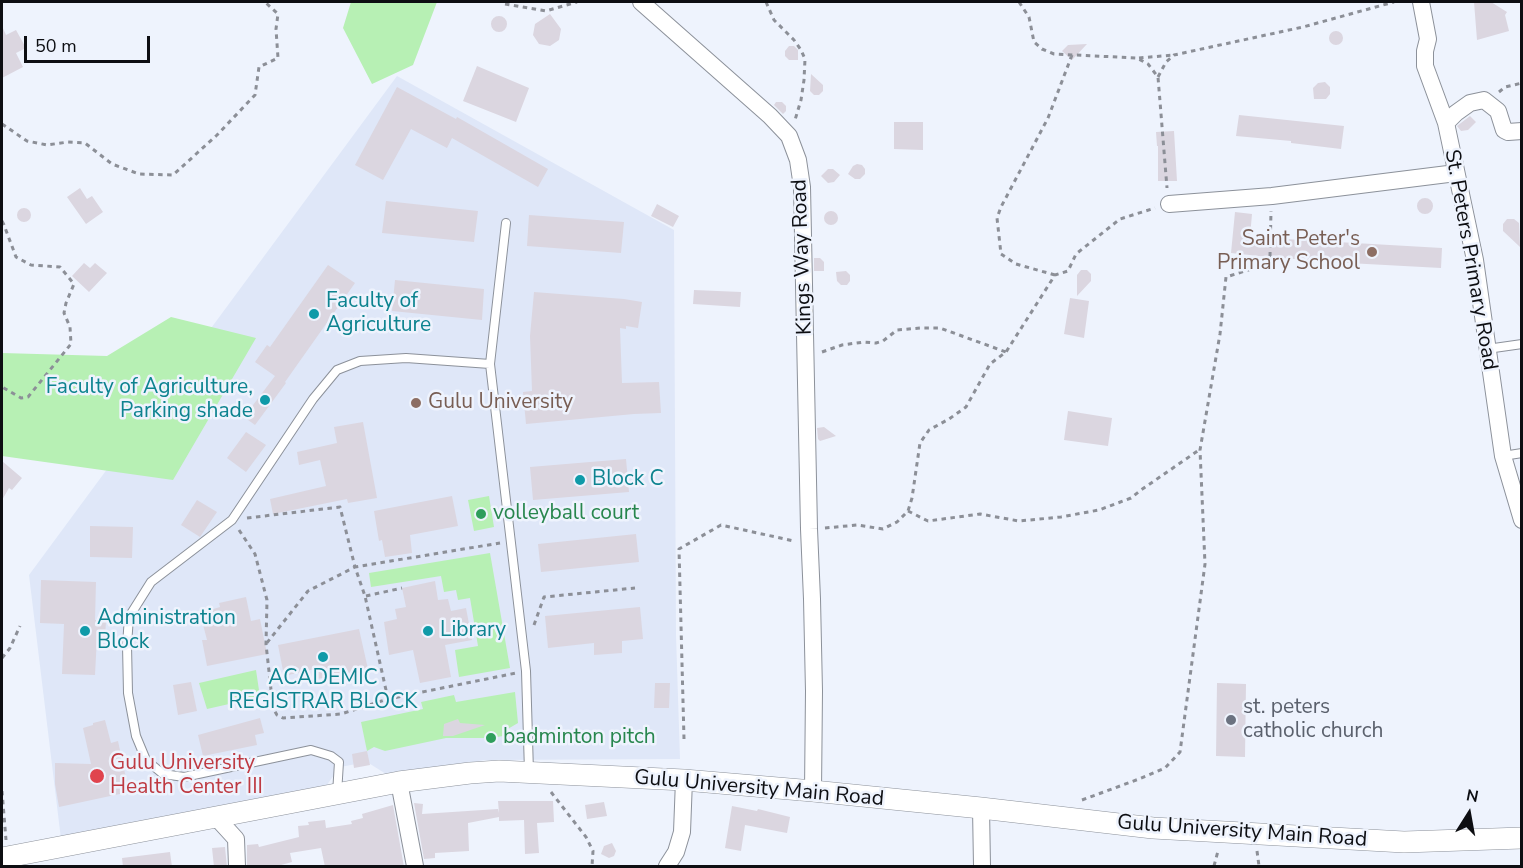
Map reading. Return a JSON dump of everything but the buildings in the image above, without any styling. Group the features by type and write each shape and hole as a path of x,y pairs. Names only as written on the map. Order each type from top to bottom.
{"street":[{"name":"Kings Way Road","path":"641,2 770,116 789,136 798,160 802,186 814,691 813,791"},
{"name":"St. Peters Primary Road","path":"1422,2 1428,39 1425,66 1446,123 1475,260 1503,456 1521,520"},
{"path":"1446,123 1470,103 1484,100 1498,111 1504,130 1521,131"},
{"path":"1169,204 1272,196 1456,173"},
{"name":"Gulu University Main Road","path":"5,857 399,782 470,773 529,772 684,780 813,791 1153,828 1404,842 1521,838"},
{"path":"667,867 676,852 682,832 684,780"},
{"path":"399,782 415,867"},
{"path":"981,808 982,867"},
{"path":"215,816 236,839 237,867"}],"lane":[{"path":"506,223 490,364 526,671 529,772"},
{"path":"1487,349 1521,344"},
{"path":"337,794 339,762 331,756 311,750 184,777 163,774 146,760 136,736 128,693 129,617 151,582 232,520 314,399 337,370 360,361 406,358 490,364"},
{"path":"1503,456 1521,453"}],"path":[{"path":"2,124 27,141 47,145 68,142 85,143 112,164 139,174 173,175 224,128 255,95 259,67 278,58 276,29 278,14 265,2"},
{"path":"505,4 546,11 577,2"},
{"path":"766,2 774,20 794,40 805,59 801,100 789,136"},
{"path":"1019,2 1029,17 1034,42 1042,50 1054,54 1137,58 1174,56 1303,27 1394,2"},
{"path":"1072,55 1048,118 997,218 1001,254 1016,264 1055,275 1068,271 1076,254 1120,219 1169,204 1158,77 1148,64 1137,58"},
{"path":"1158,77 1166,62 1174,56"},
{"path":"1484,100 1505,87 1521,83"},
{"path":"1074,803 1165,768 1180,752 1205,564 1200,450 1220,334 1226,278 1258,267 1270,256 1272,196"},
{"path":"2,221 16,257 31,266 60,267 74,284 64,313 70,327 70,344 28,397 21,398 2,387"},
{"path":"684,739 679,549 721,525 766,536 809,537 856,525 883,529 897,522 908,511 912,498 920,443 929,430 966,407 990,364 1006,352 1055,275"},
{"path":"806,357 842,345 883,341 897,330 920,328 940,328 1006,352"},
{"path":"908,511 928,521 980,514 1018,520 1061,518 1099,510 1131,498 1200,450"},
{"path":"388,699 365,596 340,507 232,520 255,554 267,600 266,644 273,708 277,715 283,718 341,714 388,699 526,671"},
{"path":"266,644 308,591 355,567 511,541"},
{"path":"365,596 402,588"},
{"path":"524,652 544,597 635,588"},
{"path":"2,658 10,648 20,626"},
{"path":"529,772 550,791 586,837 593,851 592,867"},
{"path":"2,791 5,857"}],"shaded area":[{"name":"Gulu University","path":"397,76 674,230 676,635 680,759 485,760 386,774 367,762 340,767 326,786 61,839 29,575"}],"green space":[{"path":"351,2 437,2 413,65 372,84 343,28"},
{"path":"171,317 256,338 173,480 2,456 2,353 107,356"},
{"name":"volleyball court","path":"489,496 494,527 474,531 468,500"},
{"path":"490,553 510,668 459,677 455,650 478,646 470,598 458,600 456,590 444,592 441,576 371,587 369,573"},
{"path":"256,670 260,697 207,709 199,683"},
{"path":"515,692 518,723 506,730 503,736 446,738 385,751 374,747 367,751 361,722 423,709 421,702 454,695 456,702"}],"place":[{"name":"Saint Peter's Primary School","path":"1372,252"},
{"name":"Faculty of Agriculture","path":"314,314"},
{"name":"Faculty of Agriculture, Parking shade","path":"265,400"},
{"name":"Gulu University","path":"416,403"},
{"name":"Block C","path":"580,480"},
{"name":"volleyball court","path":"481,514"},
{"name":"Administration Block","path":"85,631"},
{"name":"Library","path":"428,631"},
{"name":"ACADEMIC REGISTRAR BLOCK","path":"323,657"},
{"name":"st. peters catholic church","path":"1231,720"},
{"name":"badminton pitch","path":"491,738"},
{"name":"Gulu University Health Center III","path":"97,776"}]}
